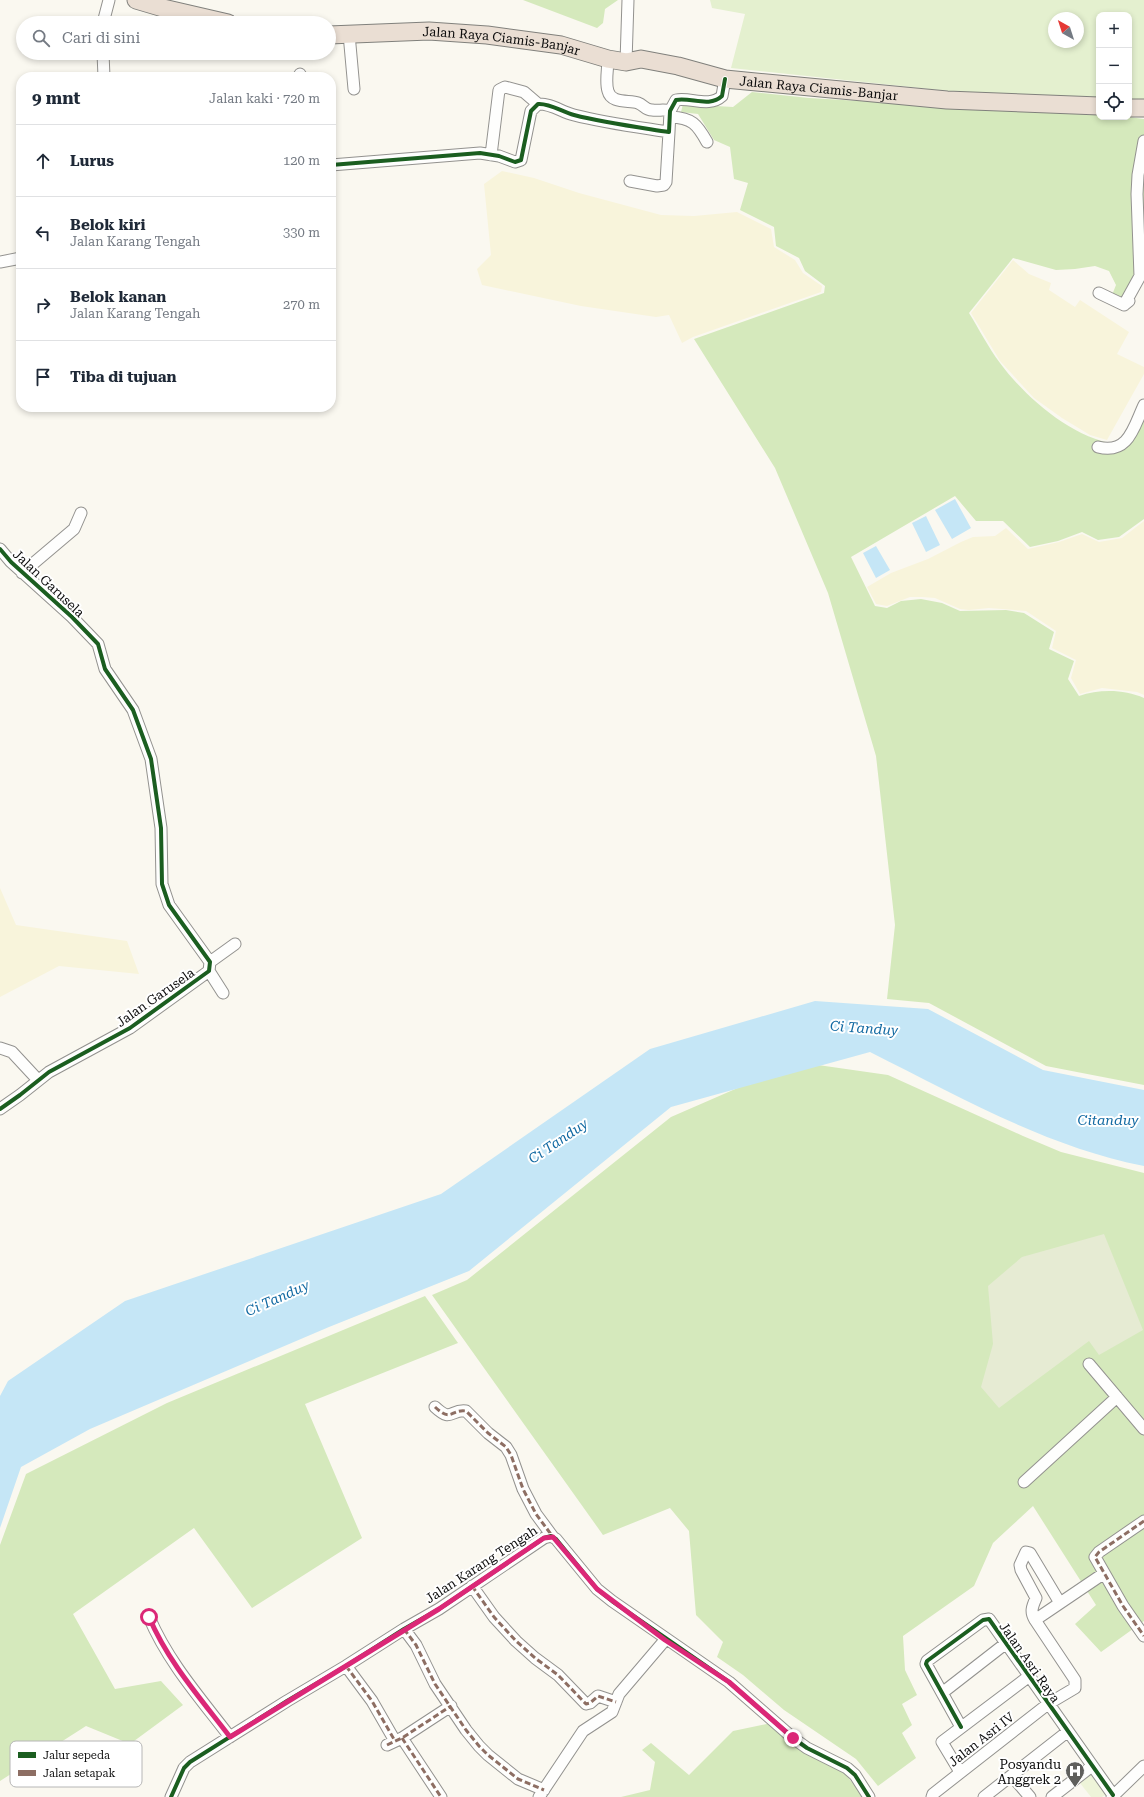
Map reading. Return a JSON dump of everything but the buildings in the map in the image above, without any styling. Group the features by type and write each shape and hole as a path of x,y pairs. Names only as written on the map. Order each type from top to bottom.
{"highway":[{"path":"136,0 198,16"},
{"name":"Jalan Raya Ciamis-Banjar","path":"336,35 429,31 487,35 561,45 608,59 626,62 641,59 678,66 725,79 947,100 1096,106"},
{"path":"1132,108 1144,108"}],"street":[{"path":"105,16 109,0"},
{"path":"626,62 628,0"},
{"path":"349,34 354,89"},
{"path":"608,59 608,90 611,96 615,99 638,103 647,109 663,109 671,114 686,119 694,123 707,142"},
{"path":"103,60 104,72"},
{"path":"630,181 657,186 664,185 666,182 672,105 678,100 702,103 717,99 722,96 725,79"},
{"path":"492,155 500,90 505,87 524,92 538,104 545,104 572,114 605,122 669,132"},
{"path":"336,165 480,154 499,156 515,162 521,160 531,111 538,104"},
{"path":"1124,305 1140,276 1137,194 1144,141"},
{"path":"0,262 16,259"},
{"path":"1124,305 1144,287"},
{"path":"1099,293 1124,305"},
{"path":"1098,447 1111,449 1124,444 1128,439 1144,404"},
{"path":"22,573 74,529 81,513"},
{"name":"Jalan Garusela","path":"0,549 22,573 72,617 98,644 105,669 133,710 151,759 161,828 161,875 165,897 210,967 130,1028 49,1072 0,1109"},
{"path":"223,993 210,967 235,944"},
{"path":"0,1048 12,1052 38,1080"},
{"path":"1089,1364 1144,1429"},
{"path":"1024,1482 1116,1397"},
{"path":"435,1407 442,1414 447,1415 463,1410 466,1411 488,1433 506,1448 511,1455 523,1490 536,1514 553,1537"},
{"path":"1144,1521 1096,1555 1096,1560 1103,1574 1144,1636"},
{"name":"Jalan Karang Tengah","path":"171,1797 184,1768 190,1762 404,1629 439,1609 544,1538 553,1537 597,1589 665,1640 740,1691 793,1738 807,1748 847,1768 855,1775 869,1797"},
{"path":"1036,1598 1021,1570 1020,1565 1026,1552 1030,1553 1060,1603"},
{"path":"1051,1590 1036,1598 1031,1614 1036,1620 1103,1574"},
{"path":"472,1586 494,1617 516,1641 558,1675 586,1704 590,1703 598,1696 616,1702"},
{"path":"149,1617 158,1639 177,1669 230,1737"},
{"name":"Jalan Asri Raya","path":"942,1693 926,1664 927,1662 986,1619 988,1620 1112,1796"},
{"name":"Jalan Asri IV","path":"932,1797 932,1794 1048,1704 1075,1688 1075,1680 1036,1620"},
{"path":"404,1629 416,1645 432,1679 466,1730 488,1755 518,1779 541,1793 583,1731 609,1715 616,1702 618,1694 665,1640"},
{"path":"961,1726 942,1693 1005,1644"},
{"path":"346,1666 372,1702 394,1741 441,1797"},
{"path":"960,1772 942,1742 961,1726 1028,1677"},
{"path":"394,1741 451,1706"},
{"path":"984,1797 1067,1732"},
{"path":"1052,1797 1092,1766"},
{"path":"1112,1796 1144,1766"},
{"path":"1012,1776 1030,1797"}],"shaded area":[{"path":"502,171 534,178 579,193 661,215 694,216 737,212 771,229 774,247 795,260 803,273 822,286 821,292 693,337 682,343 669,315 656,317 581,306 482,285 477,269 491,255 484,184"},
{"path":"1013,260 1029,274 1051,283 1049,290 1075,307 1080,300 1129,332 1117,354 1144,367 1144,374 1107,440 1090,435 1062,418 1034,398 1000,361 971,313"},
{"path":"1144,521 1144,695 1137,692 1102,688 1080,694 1071,678 1076,660 1052,648 1056,631 1026,611 989,608 969,610 960,609 935,598 922,597 910,597 887,606 876,604 867,587 891,573 928,559 961,542 973,537 995,536 1006,528 1028,549 1059,542 1082,534 1099,542 1122,538"},
{"path":"0,888 16,925 127,941 139,974 59,966 0,997"}],"green space":[{"path":"523,0 618,0 605,9 603,23 597,28"},
{"path":"710,0 1144,0 1144,102 1132,100 1132,12 1096,12 1096,98 958,92 731,68 745,14 712,8"},
{"path":"752,92 809,98 1096,115 1096,120 1132,120 1132,117 1144,119 1144,253 1136,264 1133,281 1124,300 1112,295 1116,285 1109,271 1095,266 1056,270 1013,258 969,313 992,351 1010,376 1036,402 1066,425 1082,434 1115,444 1144,415 1144,519 1119,537 1098,540 1082,532 1058,541 1030,547 1003,521 976,521 955,496 851,557 875,606 887,608 901,601 921,599 942,603 960,611 1006,610 1024,613 1054,632 1049,649 1074,661 1068,679 1079,696 1095,692 1112,691 1128,693 1144,698 1144,1085 1046,1066 929,1003 887,999 895,925 876,756 828,593 775,468 694,339 824,293 825,286 805,271 799,258 776,246 774,227 740,210 748,183 734,179 730,147 714,140 698,114 681,112 683,104 733,107"},
{"path":"797,1062 888,1075 1061,1152 1144,1173 1144,1621 1101,1652 1075,1624 1096,1605 1033,1506 993,1543 974,1586 903,1636 905,1670 917,1695 902,1704 912,1725 902,1733 916,1758 878,1786 856,1759 784,1710 743,1675 717,1657 723,1642 696,1615 689,1531 670,1508 603,1535 432,1295 467,1280 671,1117"},
{"path":"1104,1234 1143,1330 1099,1355 1089,1341 999,1408 981,1387 993,1344 988,1286 1022,1257"},
{"path":"425,1296 458,1343 305,1404 362,1538 252,1608 194,1528 73,1614 115,1689 161,1681 183,1705 134,1741 123,1741 86,1726 63,1741 10,1741 10,1775 0,1781 0,1545 26,1474 167,1403"},
{"path":"771,1723 842,1770 864,1797 621,1797 650,1790 655,1762 642,1750 651,1743 689,1775 733,1731"},
{"path":"1092,1774 1107,1794 1102,1797 1091,1797 1080,1783"}],"water":[{"path":"955,499 971,528 952,539 935,510"},
{"path":"926,516 940,545 926,552 912,523"},
{"path":"876,546 890,570 876,578 863,553"},
{"path":"815,1001 928,1009 1043,1070 1144,1090 1144,1166 1107,1157 1038,1133 970,1103 870,1052 671,1107 469,1271 329,1327 90,1429 21,1467 0,1528 0,1396 8,1381 125,1301 441,1194 650,1049"}],"marked path":[{"path":"435,1407 448,1415 466,1411 488,1433 506,1447 511,1455 523,1489 536,1514 553,1537"},
{"path":"1144,1521 1099,1552 1095,1557 1123,1606 1144,1636"},
{"path":"472,1586 494,1617 516,1641 535,1658 558,1675 586,1704 590,1703 598,1696 616,1702"},
{"path":"149,1617 175,1665 230,1737"},
{"path":"404,1629 416,1645 435,1684 466,1730 479,1746 518,1779 544,1790"},
{"path":"346,1666 372,1701 395,1741"},
{"path":"387,1745 402,1738 451,1706"},
{"path":"402,1738 441,1797"}],"cycle path":[{"path":"336,165 480,153 499,156 515,162 521,160 531,111 538,104 552,106 570,114 586,118 669,132 670,111 676,100 682,99 706,102 717,99 722,96 725,79"},
{"path":"0,549 11,562 72,617 98,644 105,669 133,710 151,759 161,828 162,884 169,905 210,962 209,971 130,1028 49,1072 0,1109"},
{"path":"171,1797 184,1768 190,1762 404,1629 439,1609 544,1538 551,1536 556,1539 597,1589 729,1682 793,1738 807,1748 847,1768 855,1775 869,1797"},
{"path":"961,1727 926,1664 927,1661 983,1620 989,1619 1113,1795"}],"place":[{"name":"Posyandu Anggrek 2","path":"1075,1788"}],"route":[{"path":"149,1617 158,1639 177,1669 230,1737 404,1629 439,1609 544,1538 553,1537 597,1589 665,1640 729,1682 793,1738"}],"water label":[{"name":"Ci Tanduy","path":"864,1028"},
{"name":"Citanduy","path":"1108,1120"},
{"name":"Ci Tanduy","path":"558,1141"},
{"name":"Ci Tanduy","path":"277,1298"}]}
